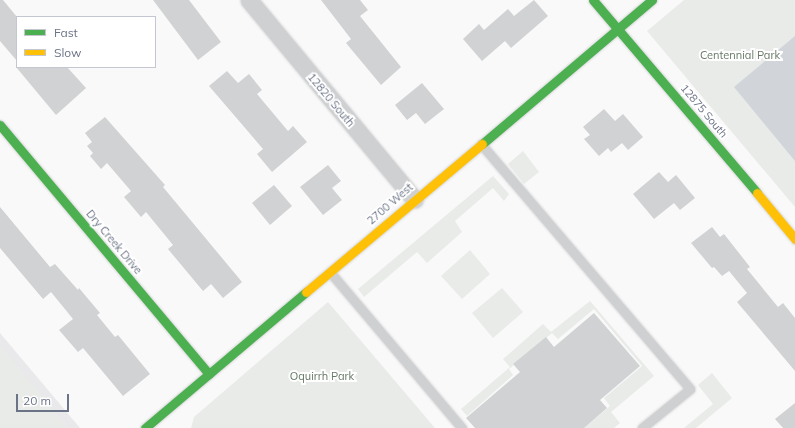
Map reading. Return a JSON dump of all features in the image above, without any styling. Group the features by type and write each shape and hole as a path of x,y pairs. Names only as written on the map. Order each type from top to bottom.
{"main road":[{"name":"12875 South","path":"593,0 795,238"},
{"name":"2700 West","path":"150,426 414,199 652,0"},
{"name":"Dry Creek Drive","path":"0,125 209,374"}],"street":[{"name":"12820 South","path":"249,0 414,199"}],"lane":[{"path":"480,144 690,389 642,428"},
{"path":"330,272 462,428"}],"shaded area":[{"path":"795,36 795,161 734,87"},
{"path":"0,333 80,428 0,428"}],"green space":[{"name":"Centennial Park","path":"684,0 795,0 795,207 647,31"},
{"path":"523,151 539,172 524,184 508,164"},
{"path":"493,176 509,194 504,201 493,188 455,221 462,232 427,263 417,252 364,297 358,289"},
{"path":"470,250 490,274 462,299 441,276"},
{"path":"502,288 523,312 493,338 472,313"},
{"path":"590,301 654,376 611,412 620,423 614,428 584,428 610,406 604,398 642,366 594,309 558,339 552,333 509,369 513,375 467,416 461,409 510,367 503,359 543,324 551,332"},
{"name":"Oquirrh Park","path":"328,302 435,428 191,428 194,417"},
{"path":"0,345 68,428 0,428"},
{"path":"712,373 732,398 696,428 684,428 713,404 698,385"}],"building":[{"path":"0,0 3,0 16,16 16,60 0,41"},
{"path":"153,0 189,0 221,42 198,60"},
{"path":"321,0 360,0 368,10 360,16 401,67 381,85 346,43 351,39"},
{"path":"534,0 548,16 511,48 505,41 482,61 463,39 479,24 484,30 508,9 514,16"},
{"path":"17,68 68,68 86,88 56,115"},
{"path":"227,71 238,83 249,74 262,90 257,94 288,131 293,126 307,142 272,172 257,154 263,149 209,86"},
{"path":"422,83 444,109 425,124 416,113 407,120 395,105"},
{"path":"604,109 615,121 623,114 643,137 628,150 622,143 611,152 608,148 599,156 584,139 590,135 583,127"},
{"path":"105,117 165,185 163,187 242,282 223,298 211,284 203,291 168,249 173,245 146,212 141,217 124,197 131,191 107,163 101,169 90,156 93,153 87,146 92,142 85,133"},
{"path":"328,165 341,181 332,188 342,200 323,215 300,187"},
{"path":"659,172 668,182 676,175 695,198 680,210 674,203 654,219 633,194"},
{"path":"274,185 292,206 270,225 252,203"},
{"path":"0,207 50,267 55,264 78,290 79,288 100,313 97,315 115,337 118,335 150,374 123,396 83,348 78,352 59,330 73,319 51,292 43,299 0,248"},
{"path":"712,227 720,237 724,234 750,267 747,269 778,307 783,303 795,318 795,371 737,302 747,293 729,271 722,276 714,267 712,268 691,243"},
{"path":"594,313 640,366 600,400 607,408 584,428 475,428 466,418 520,372 513,364 546,337 554,347"},
{"path":"795,403 795,428 783,428 775,419"}],"traffic: fast":[{"path":"593,0 757,193"},
{"path":"482,144 652,0"},
{"path":"0,125 209,374"},
{"path":"145,428 306,292"}],"traffic: slow":[{"path":"306,292 482,144"},
{"path":"757,193 795,239"}]}
